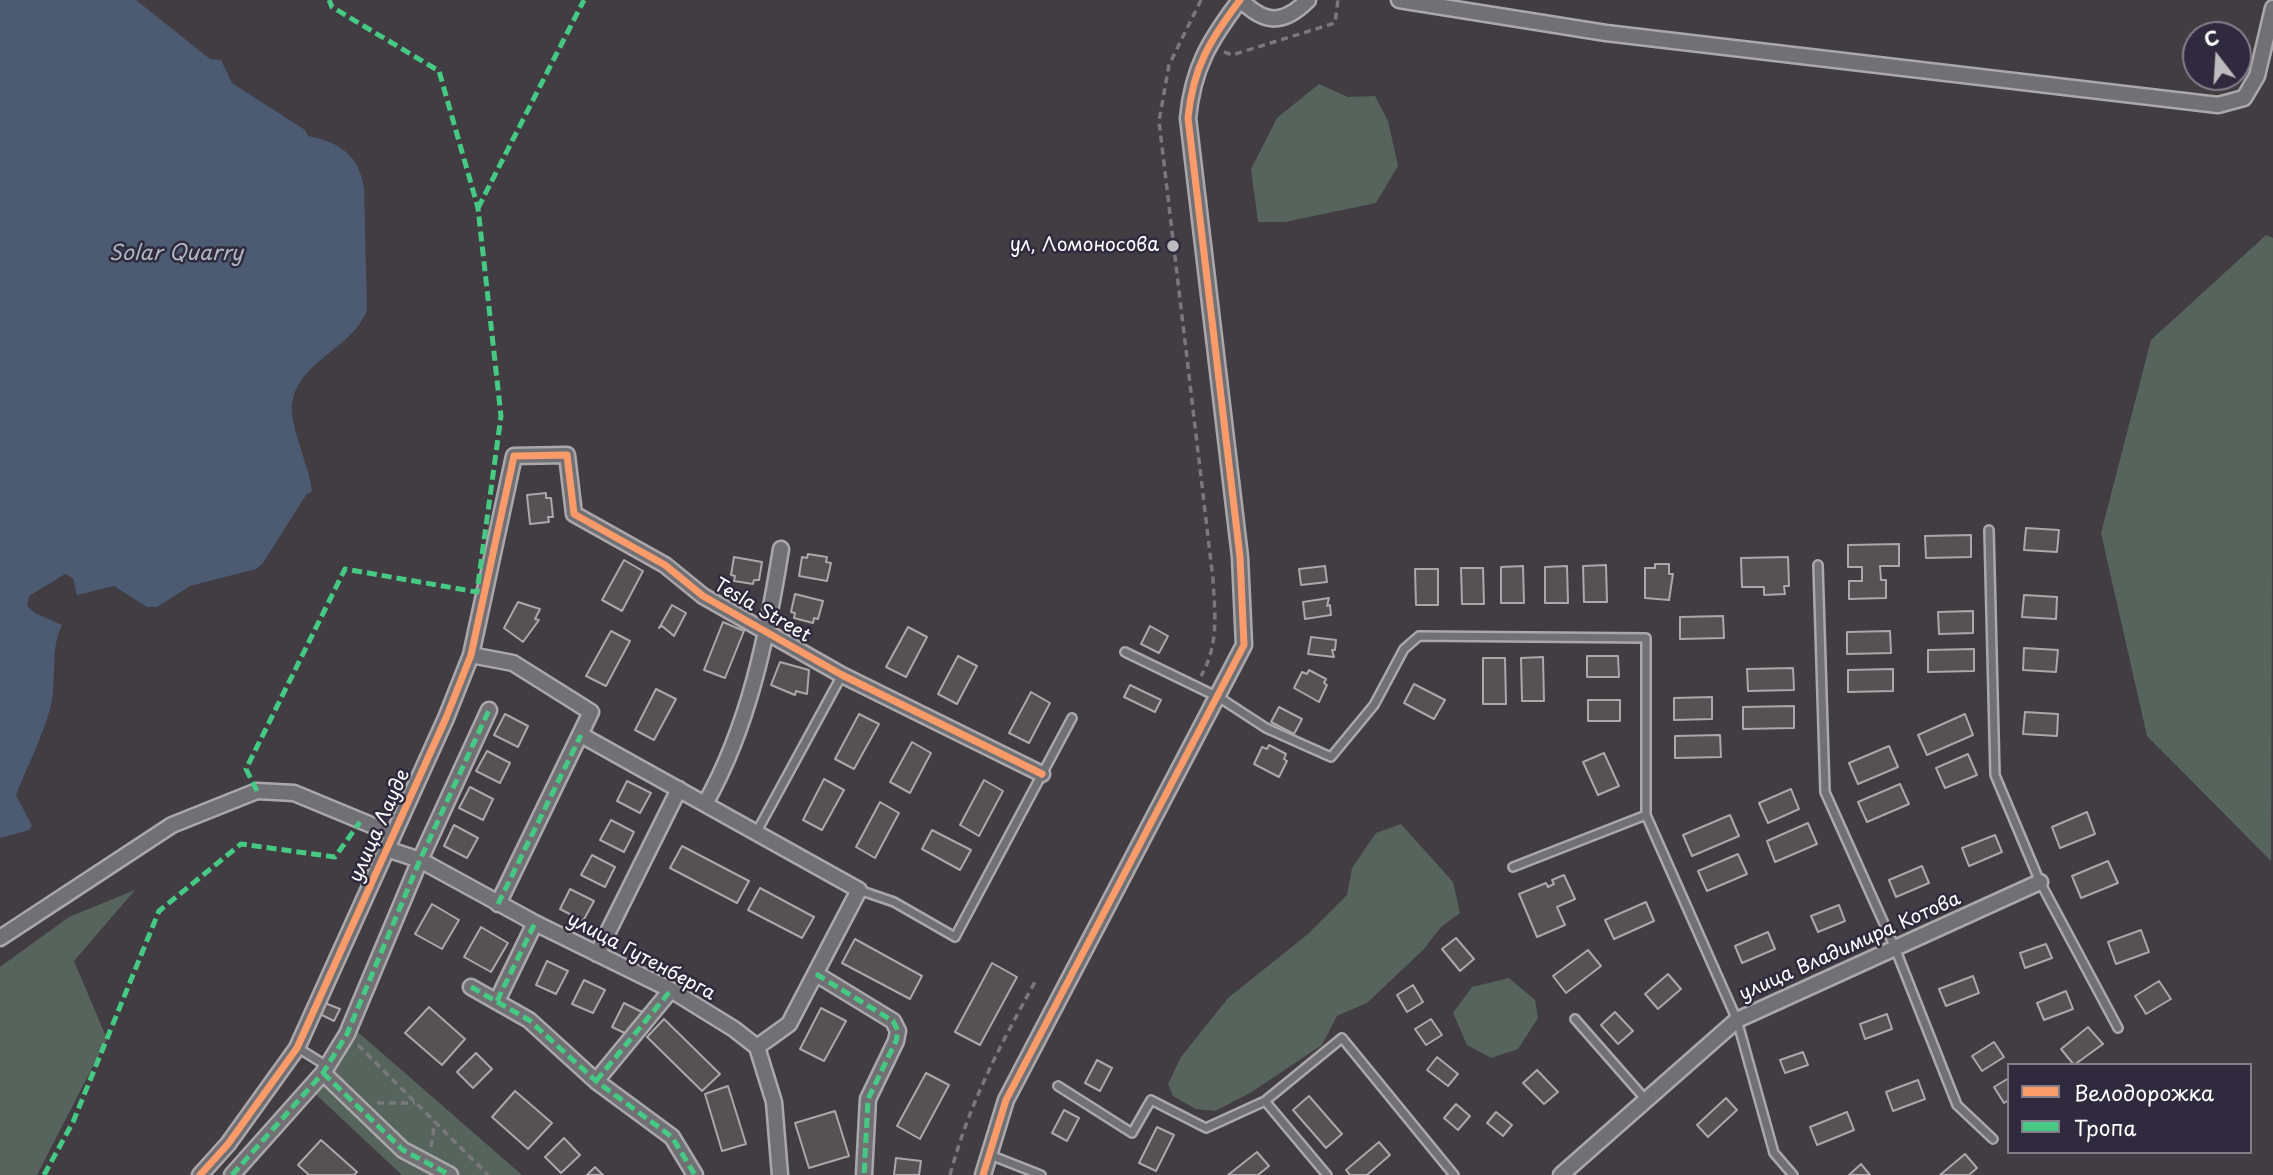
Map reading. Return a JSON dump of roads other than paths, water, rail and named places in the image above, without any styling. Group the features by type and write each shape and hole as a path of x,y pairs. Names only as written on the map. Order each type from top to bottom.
{"street":[{"path":"983,1175 1006,1100 1220,698 1244,645 1240,557 1188,118 1191,87 1207,45 1240,0 1254,14 1274,19 1293,15 1308,0"},
{"path":"1399,0 1606,33 2218,105 2244,98 2257,76 2273,8"},
{"name":"Tesla Street","path":"513,456 567,456 574,514 665,565 703,596 842,675 1042,774"},
{"name":"улица Лауде","path":"200,1175 228,1144 297,1048 387,849 471,655 513,456"},
{"path":"705,804 728,764 768,633 781,549"},
{"path":"471,655 513,663 591,712 498,904"},
{"path":"232,1175 325,1070 347,1034 420,860 489,710"},
{"path":"581,735 859,890 789,1024 757,1047 774,1102 780,1175"},
{"path":"597,954 679,789"},
{"path":"0,938 172,825 257,791 294,793 393,834"},
{"name":"улица Гутенберга","path":"387,849 420,860 498,904 671,990 734,1029 757,1047"},
{"name":"улица Владимира Котова","path":"1566,1173 1737,1020 2040,882"},
{"path":"497,1001 535,923"},
{"path":"816,974 893,1021 898,1031 896,1041 868,1099 864,1175"},
{"path":"471,987 529,1020 596,1082 673,1137 695,1175"},
{"path":"596,1082 671,990"},
{"path":"325,1070 354,1104 403,1150 450,1175"}],"lane":[{"path":"1989,530 1995,775 2040,882 2119,1028"},
{"path":"1818,565 1825,792 1895,948 1957,1105 1993,1139"},
{"path":"1125,652 1220,698 1266,728 1331,758 1374,705 1404,649 1419,636 1646,638 1646,815 1737,1020 1774,1153 1793,1175"},
{"path":"756,832 842,675"},
{"path":"859,890 894,902 955,937 1072,718"},
{"path":"1513,867 1646,815"},
{"path":"1575,1019 1646,1100"},
{"path":"1058,1086 1132,1133 1151,1100 1206,1128 1265,1101 1342,1038 1454,1175"},
{"path":"297,1048 325,1070"},
{"path":"1265,1101 1327,1175"},
{"path":"990,1155 1041,1175"}],"water":[{"name":"Solar Quarry","path":"0,0 136,0 210,59 221,60 232,83 305,130 308,136 330,142 346,152 358,167 364,189 367,310 349,336 311,369 294,395 293,422 312,491 306,495 263,563 256,569 190,586 157,607 147,607 114,586 77,595 73,578 65,574 29,596 27,606 35,613 62,625 56,645 50,709 16,795 32,826 29,830 0,838"}],"place":[{"name":"ул, Ломоносова","path":"1173,246"}]}
